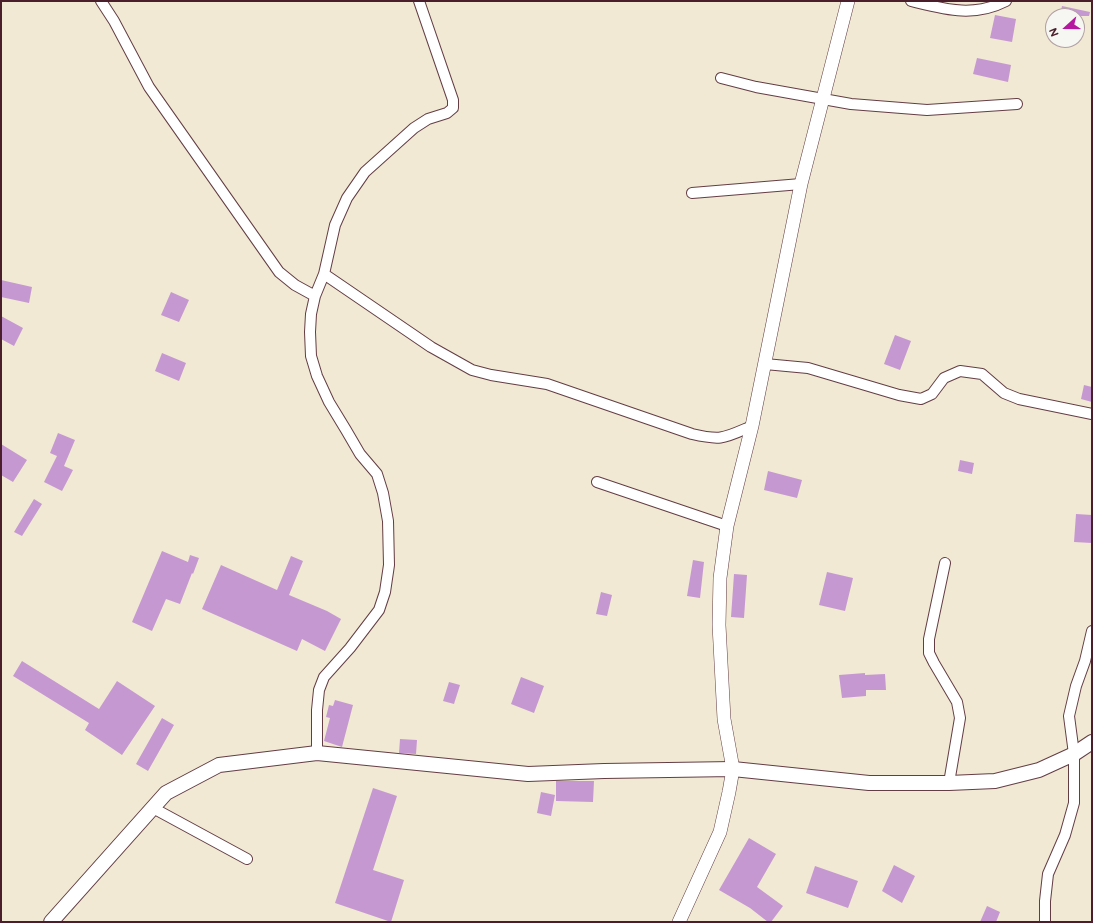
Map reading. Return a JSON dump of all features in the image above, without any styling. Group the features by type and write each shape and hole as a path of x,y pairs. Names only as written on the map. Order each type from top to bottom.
{"main road":[{"path":"51,922 166,793 219,765 317,754 528,774 604,771 732,770 869,783 949,783 995,780 1040,770 1074,754 1092,742"}],"street":[{"path":"101,1 149,87 279,272 294,285 315,296"},
{"path":"317,754 317,710 319,690 324,677 350,648 379,610 385,592 389,565 388,522 383,493 377,474 360,454 329,402 317,376 311,356 311,320 315,296 324,274 335,225 347,198 364,172 414,128 428,119 447,113 453,108 453,100 419,1"},
{"path":"679,922 720,832 729,792 732,770 724,719 719,625 720,578 727,526 752,426 801,184 848,1"},
{"path":"911,1 947,10 964,11 981,10 1006,1"},
{"path":"721,78 756,87 851,104 927,110 1017,104"},
{"path":"692,193 801,184"},
{"path":"324,274 431,347 472,370 492,375 547,384 692,434 712,438 725,438 752,426"},
{"path":"765,364 808,368 899,395 921,399 932,394 944,378 960,371 982,374 1004,394 1019,399 1092,414"},
{"path":"597,482 727,526"},
{"path":"945,564 929,639 929,646 934,663 957,702 960,718 949,783"},
{"path":"1045,922 1045,901 1048,874 1065,836 1074,803 1074,754 1069,716 1092,631"},
{"path":"153,808 246,859"}],"building":[{"path":"1085,11 1090,12 1089,16 1085,16"},
{"path":"995,15 1016,19 1012,42 990,38"},
{"path":"977,58 1011,65 1008,82 973,74"},
{"path":"1,280 32,287 29,303 1,297"},
{"path":"171,292 189,300 179,322 161,315"},
{"path":"1,316 23,328 14,346 1,339"},
{"path":"895,335 911,341 900,370 884,364"},
{"path":"162,353 186,363 179,381 155,371"},
{"path":"1084,385 1092,387 1092,402 1081,399"},
{"path":"58,433 75,440 64,466 73,470 62,491 44,482 57,456 50,453"},
{"path":"1,444 27,460 13,482 1,475"},
{"path":"960,460 974,463 972,474 958,471"},
{"path":"768,471 802,480 797,498 764,490"},
{"path":"34,499 42,504 22,536 14,532"},
{"path":"1076,514 1092,515 1092,543 1074,542"},
{"path":"162,551 188,562 190,555 199,558 180,604 166,599 152,631 132,622"},
{"path":"291,556 303,561 289,595 327,611 341,619 325,651 302,639 297,651 202,609 221,565 277,590"},
{"path":"693,560 704,562 700,598 687,596"},
{"path":"827,572 853,578 845,611 819,605"},
{"path":"734,574 747,575 744,618 731,617"},
{"path":"601,592 612,595 607,616 596,614"},
{"path":"22,661 99,709 117,681 155,706 122,755 85,730 89,723 13,676"},
{"path":"865,673 865,675 885,674 886,690 866,690 866,696 842,698 839,675"},
{"path":"521,677 544,686 534,713 511,704"},
{"path":"449,682 460,685 454,704 443,701"},
{"path":"335,700 353,705 342,747 324,741 330,718 326,717 329,705 333,706"},
{"path":"162,718 174,725 148,771 136,764"},
{"path":"400,739 417,740 416,754 399,753"},
{"path":"556,781 594,781 593,802 556,801"},
{"path":"373,788 397,796 373,870 404,880 391,922 335,903"},
{"path":"541,792 555,795 551,816 537,813"},
{"path":"749,838 776,854 757,887 783,906 771,922 768,922 750,908 719,890"},
{"path":"894,865 915,876 902,903 882,891"},
{"path":"815,866 858,881 848,908 806,893"},
{"path":"987,906 1000,912 996,922 980,922"}]}
